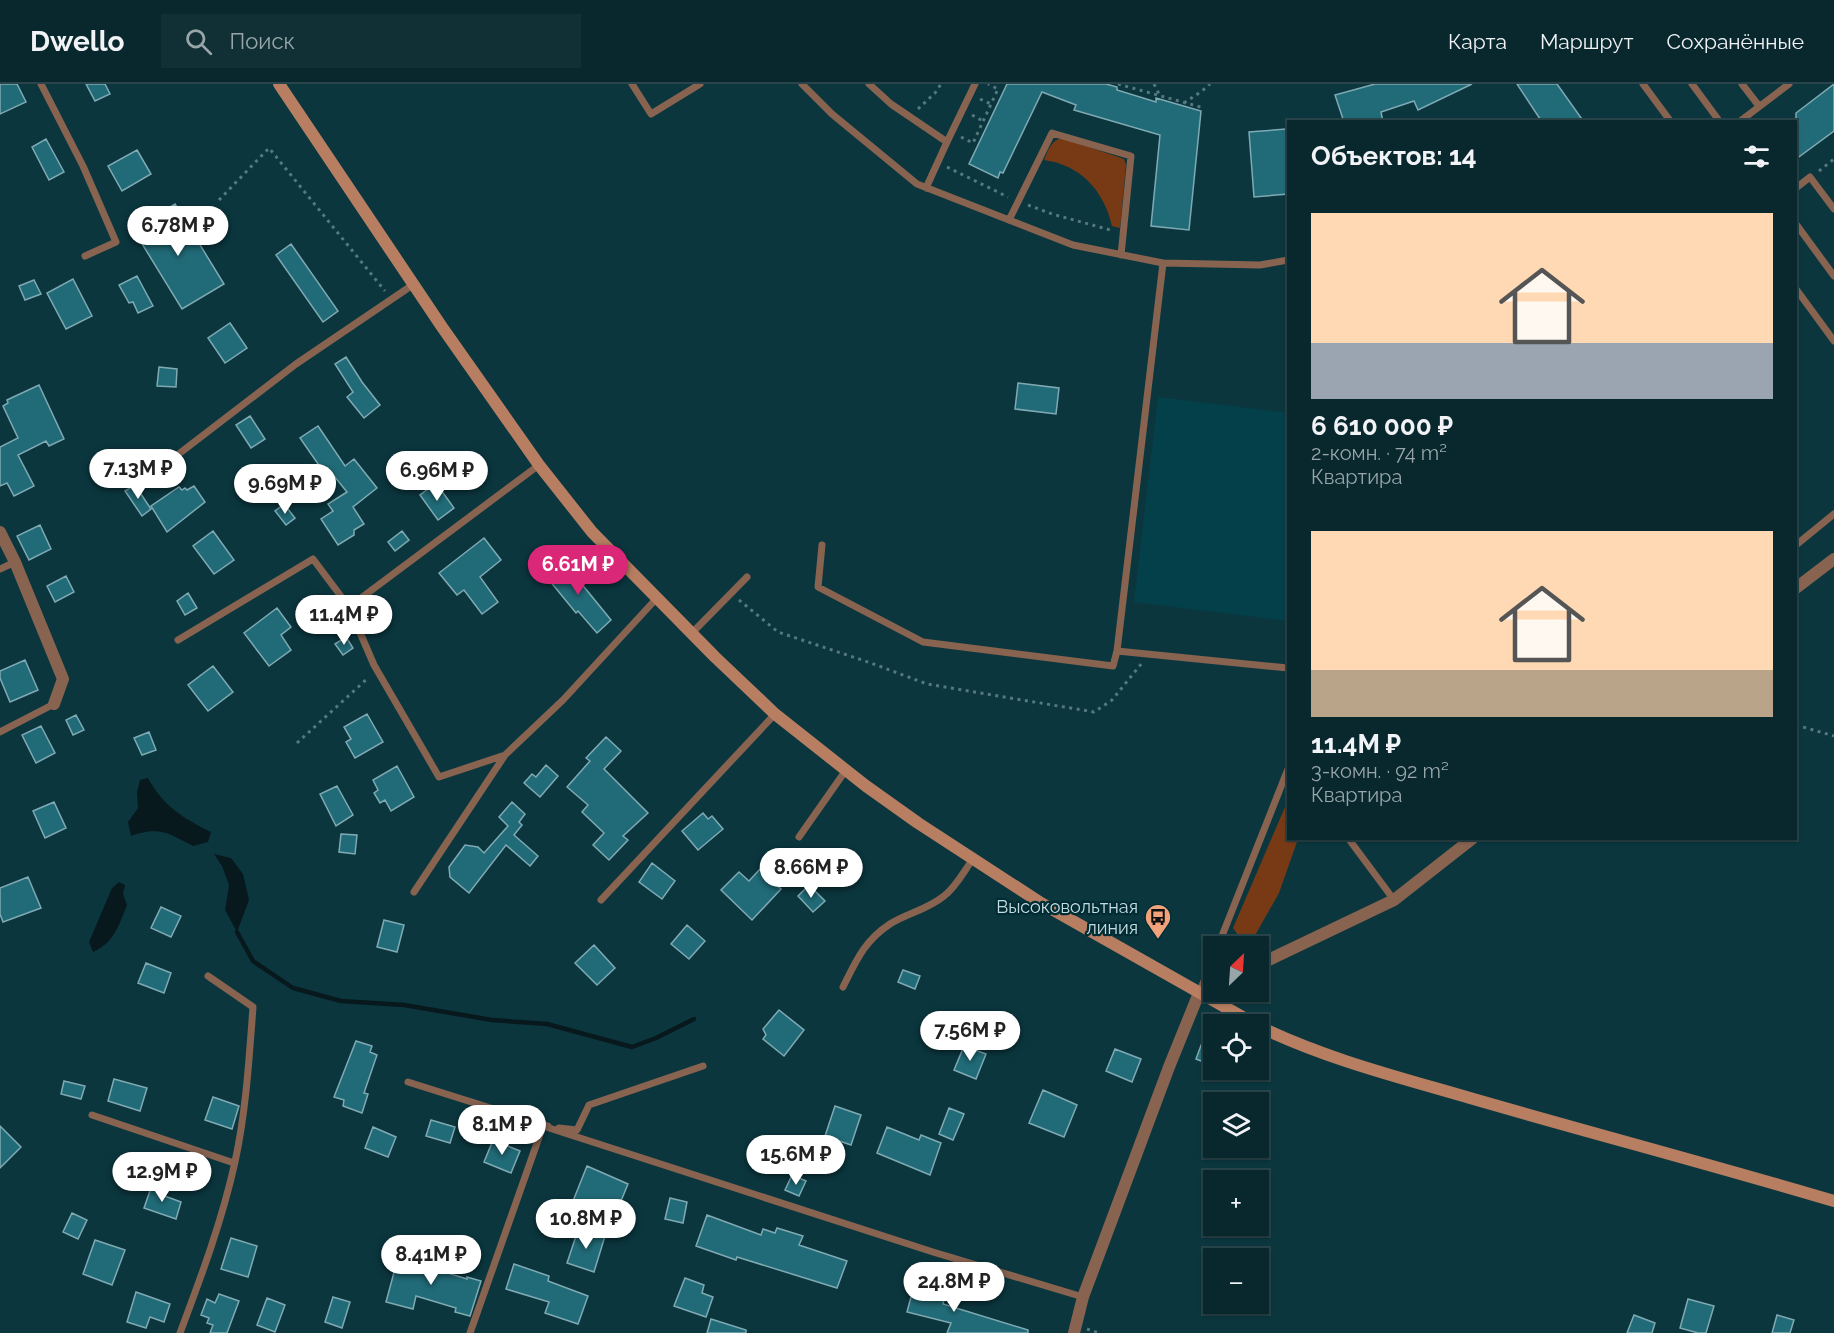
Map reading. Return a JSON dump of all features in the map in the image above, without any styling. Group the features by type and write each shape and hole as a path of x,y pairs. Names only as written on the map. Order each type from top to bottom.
{"main road":[{"path":"279,84 539,465 592,532 691,634 775,714 918,823 1051,909 1237,1014"},
{"path":"1269,1030 1318,1052 1381,1073 1834,1201"}],"street":[{"path":"0,532 15,562 63,680 54,704"},
{"path":"1797,587 1834,559"},
{"path":"1269,960 1394,900 1470,840"},
{"path":"1074,1333 1083,1297 1169,1067 1199,993 1203,991"}],"lane":[{"path":"41,84 82,166 116,242 85,256"},
{"path":"632,84 651,114 700,84"},
{"path":"802,84 832,114 917,184 1074,245 1163,263 1260,265 1287,260"},
{"path":"869,84 891,104 947,142"},
{"path":"926,188 975,84"},
{"path":"1643,84 1670,120"},
{"path":"1692,84 1719,120"},
{"path":"1742,84 1759,106"},
{"path":"1742,120 1789,84"},
{"path":"1008,220 1052,133 1131,156 1121,255"},
{"path":"1797,187 1810,177 1834,209"},
{"path":"1797,226 1834,276"},
{"path":"822,545 818,586 923,642 1113,666 1117,651 1163,263"},
{"path":"150,476 296,364 414,284"},
{"path":"1797,290 1834,341"},
{"path":"349,607 539,465"},
{"path":"1797,544 1834,514"},
{"path":"178,640 313,559 349,607 374,665 440,777 505,755"},
{"path":"0,569 15,562"},
{"path":"691,634 747,577"},
{"path":"414,892 505,755 563,700 656,598"},
{"path":"1117,651 1287,668"},
{"path":"0,732 54,704"},
{"path":"601,900 775,714"},
{"path":"798,837 846,770"},
{"path":"1222,936 1287,772"},
{"path":"1349,840 1394,900"},
{"path":"843,987 860,951 874,937 891,924 930,906 947,895 973,859"},
{"path":"180,1333 206,1264 234,1163 247,1090 253,1007 208,976"},
{"path":"1199,993 1203,983"},
{"path":"543,1126 577,1130 589,1106 703,1065"},
{"path":"408,1082 933,1252 1083,1297"},
{"path":"92,1115 234,1163"},
{"path":"470,1333 543,1126"}],"path":[{"path":"917,109 935,93 941,84"},
{"path":"988,84 999,89"},
{"path":"952,132 973,143 1001,84"},
{"path":"1120,84 1204,108"},
{"path":"1154,84 1160,96"},
{"path":"1184,103 1210,84"},
{"path":"975,97 991,104"},
{"path":"910,104 926,115"},
{"path":"968,113 983,121"},
{"path":"219,200 269,148 392,300"},
{"path":"1810,177 1834,159"},
{"path":"731,593 778,632 927,684 1094,712 1112,700 1141,664 1156,655"},
{"path":"297,743 368,680 374,665"},
{"path":"1797,725 1834,736"}],"shaded area":[{"path":"1062,138 1124,159 1126,165 1120,228 1112,226 1103,202 1089,182 1069,168 1044,160 1053,143"},
{"path":"1158,397 1287,413 1287,621 1134,602"},
{"path":"148,778 167,804 191,822 211,832 208,842 193,846 170,834 156,831 131,836 128,822 138,808 137,792 140,780"},
{"path":"1287,802 1287,840 1298,840 1279,893 1255,936 1239,936 1233,928"},
{"path":"214,854 231,858 243,874 249,900 237,932 225,910 229,885 222,866"},
{"path":"119,882 125,885 123,894 127,905 111,938 93,952 89,942 112,888"}],"building":[{"path":"0,84 17,84 26,102 0,114"},
{"path":"86,84 105,84 110,94 95,101"},
{"path":"1007,84 1106,84 1117,87 1117,90 1156,102 1156,98 1201,111 1189,230 1151,226 1160,135 1074,110 1076,105 1042,92 1003,173 1000,172 998,178 969,164"},
{"path":"1375,84 1472,84 1418,110 1414,101 1381,112 1383,120 1343,120 1335,95"},
{"path":"1517,84 1557,84 1583,120 1541,120"},
{"path":"1834,84 1834,131 1797,158 1796,113"},
{"path":"1286,129 1287,194 1254,197 1249,132"},
{"path":"46,139 64,172 49,180 32,147"},
{"path":"137,150 151,174 122,191 108,166"},
{"path":"175,204 224,284 182,309 133,229"},
{"path":"291,244 338,311 323,322 276,255"},
{"path":"137,276 153,306 138,313 133,302 129,303 119,285"},
{"path":"73,279 92,316 66,329 47,293"},
{"path":"34,280 41,294 25,300 19,286"},
{"path":"230,323 247,348 225,363 208,338"},
{"path":"346,357 380,405 364,418 347,397 353,392 335,364"},
{"path":"159,367 177,369 176,387 157,386"},
{"path":"1018,383 1059,388 1056,414 1015,409"},
{"path":"39,385 64,439 49,446 46,441 18,455 34,486 14,496 7,483 0,486 0,447 18,438 3,406 8,403 7,400"},
{"path":"250,416 265,439 251,448 236,425"},
{"path":"318,426 345,466 354,459 377,488 353,507 364,524 354,530 354,535 338,545 321,519 333,511 328,504 347,492 330,471 325,474 300,438"},
{"path":"436,483 454,508 438,520 420,495"},
{"path":"135,485 151,509 142,516 125,491"},
{"path":"194,486 205,502 167,532 151,506 179,487 187,490"},
{"path":"284,504 295,518 286,525 275,511"},
{"path":"40,525 51,549 29,560 17,536"},
{"path":"213,531 234,560 214,574 193,546"},
{"path":"402,531 409,540 395,551 388,542"},
{"path":"484,538 501,560 480,577 498,602 482,614 464,590 457,595 439,573"},
{"path":"563,561 611,620 597,633 578,611 576,613 545,575"},
{"path":"66,576 74,592 55,602 47,586"},
{"path":"188,593 197,608 185,615 177,601"},
{"path":"277,608 291,627 281,635 291,650 269,666 244,633"},
{"path":"346,637 353,648 343,655 335,644"},
{"path":"25,660 38,690 10,702 0,678 0,671"},
{"path":"213,666 233,692 208,711 188,685"},
{"path":"367,714 383,742 355,758 346,742 351,739 344,727"},
{"path":"76,715 84,730 73,735 66,720"},
{"path":"41,726 55,753 36,763 22,735"},
{"path":"149,732 156,750 142,755 134,738"},
{"path":"606,737 621,751 604,769 648,813 623,836 628,840 609,860 593,845 604,833 582,812 588,805 567,787 590,761 586,758"},
{"path":"546,765 558,776 540,797 524,783 532,774 536,777"},
{"path":"397,766 414,797 391,811 385,800 380,803 374,793 378,790 373,780"},
{"path":"337,786 353,815 336,826 320,794"},
{"path":"54,802 66,828 45,838 33,811"},
{"path":"512,802 525,814 519,822 522,825 514,835 538,856 530,866 506,845 469,893 450,877 449,867 465,845 478,847 484,853 508,826 499,817"},
{"path":"703,813 708,819 712,816 723,829 698,850 682,831"},
{"path":"341,834 357,835 355,854 339,852"},
{"path":"652,863 675,881 662,899 639,882"},
{"path":"760,869 781,889 752,920 721,890 739,872 749,881"},
{"path":"28,877 41,908 3,922 0,914 0,888"},
{"path":"809,885 825,901 813,912 798,896"},
{"path":"161,907 181,916 171,937 151,928"},
{"path":"384,920 404,925 397,952 377,947"},
{"path":"687,925 705,941 689,959 671,944"},
{"path":"594,945 615,968 597,985 575,963"},
{"path":"146,963 171,973 164,993 138,983"},
{"path":"903,970 920,976 915,989 898,982"},
{"path":"779,1010 804,1030 784,1056 763,1039 766,1035 763,1029"},
{"path":"1203,1040 1203,1062 1196,1059"},
{"path":"356,1041 372,1046 370,1052 377,1055 364,1093 368,1094 362,1113 343,1106 344,1100 334,1097"},
{"path":"964,1046 986,1054 976,1079 954,1070"},
{"path":"1115,1049 1141,1059 1132,1082 1106,1071"},
{"path":"114,1079 147,1088 140,1111 108,1101"},
{"path":"64,1081 85,1086 81,1099 61,1094"},
{"path":"1043,1090 1077,1105 1064,1137 1029,1123"},
{"path":"213,1097 239,1106 232,1129 205,1120"},
{"path":"835,1106 861,1115 851,1145 825,1136"},
{"path":"949,1108 964,1114 953,1140 939,1134"},
{"path":"431,1120 455,1127 450,1143 426,1136"},
{"path":"0,1126 21,1147 0,1168"},
{"path":"373,1127 396,1137 388,1157 365,1148"},
{"path":"887,1127 919,1140 921,1135 941,1143 930,1175 877,1153"},
{"path":"493,1140 520,1151 511,1173 484,1162"},
{"path":"587,1166 628,1184 614,1218 573,1201"},
{"path":"792,1175 806,1181 799,1196 785,1190"},
{"path":"152,1185 164,1190 162,1195 181,1202 176,1219 144,1208"},
{"path":"670,1198 687,1202 683,1223 665,1219"},
{"path":"72,1213 87,1220 78,1239 63,1232"},
{"path":"707,1215 761,1235 763,1229 775,1233 777,1228 803,1236 799,1245 847,1261 837,1288 737,1257 736,1260 696,1246"},
{"path":"579,1227 605,1236 594,1272 567,1263"},
{"path":"231,1238 257,1246 248,1277 221,1269"},
{"path":"95,1240 125,1250 112,1285 83,1274"},
{"path":"407,1253 427,1257 425,1266 481,1281 470,1316 455,1312 456,1308 416,1296 413,1309 386,1302 396,1265 402,1267"},
{"path":"514,1264 549,1276 548,1281 588,1296 578,1324 545,1313 549,1302 506,1289"},
{"path":"685,1278 704,1285 702,1293 713,1297 706,1317 674,1306"},
{"path":"915,1282 946,1290 943,1304 1028,1330 1028,1333 947,1333 951,1323 907,1312"},
{"path":"136,1292 170,1304 164,1322 150,1317 146,1328 127,1322"},
{"path":"219,1294 239,1301 227,1333 210,1333 213,1325 207,1323 209,1318 201,1315 207,1299 215,1303"},
{"path":"333,1297 350,1302 342,1328 325,1322"},
{"path":"267,1298 285,1305 275,1332 257,1325"},
{"path":"1688,1299 1714,1306 1706,1333 1680,1328"},
{"path":"1634,1315 1655,1323 1652,1333 1627,1333"},
{"path":"1777,1315 1794,1320 1790,1333 1772,1333"},
{"path":"711,1319 746,1330 746,1333 707,1333"}],"waterway":[{"path":"237,932 253,961 293,988 341,1001 404,1005 492,1020 547,1024 632,1047 694,1019"}],"place":[{"name":"Высоковольтная линия","path":"1158,940"}]}
